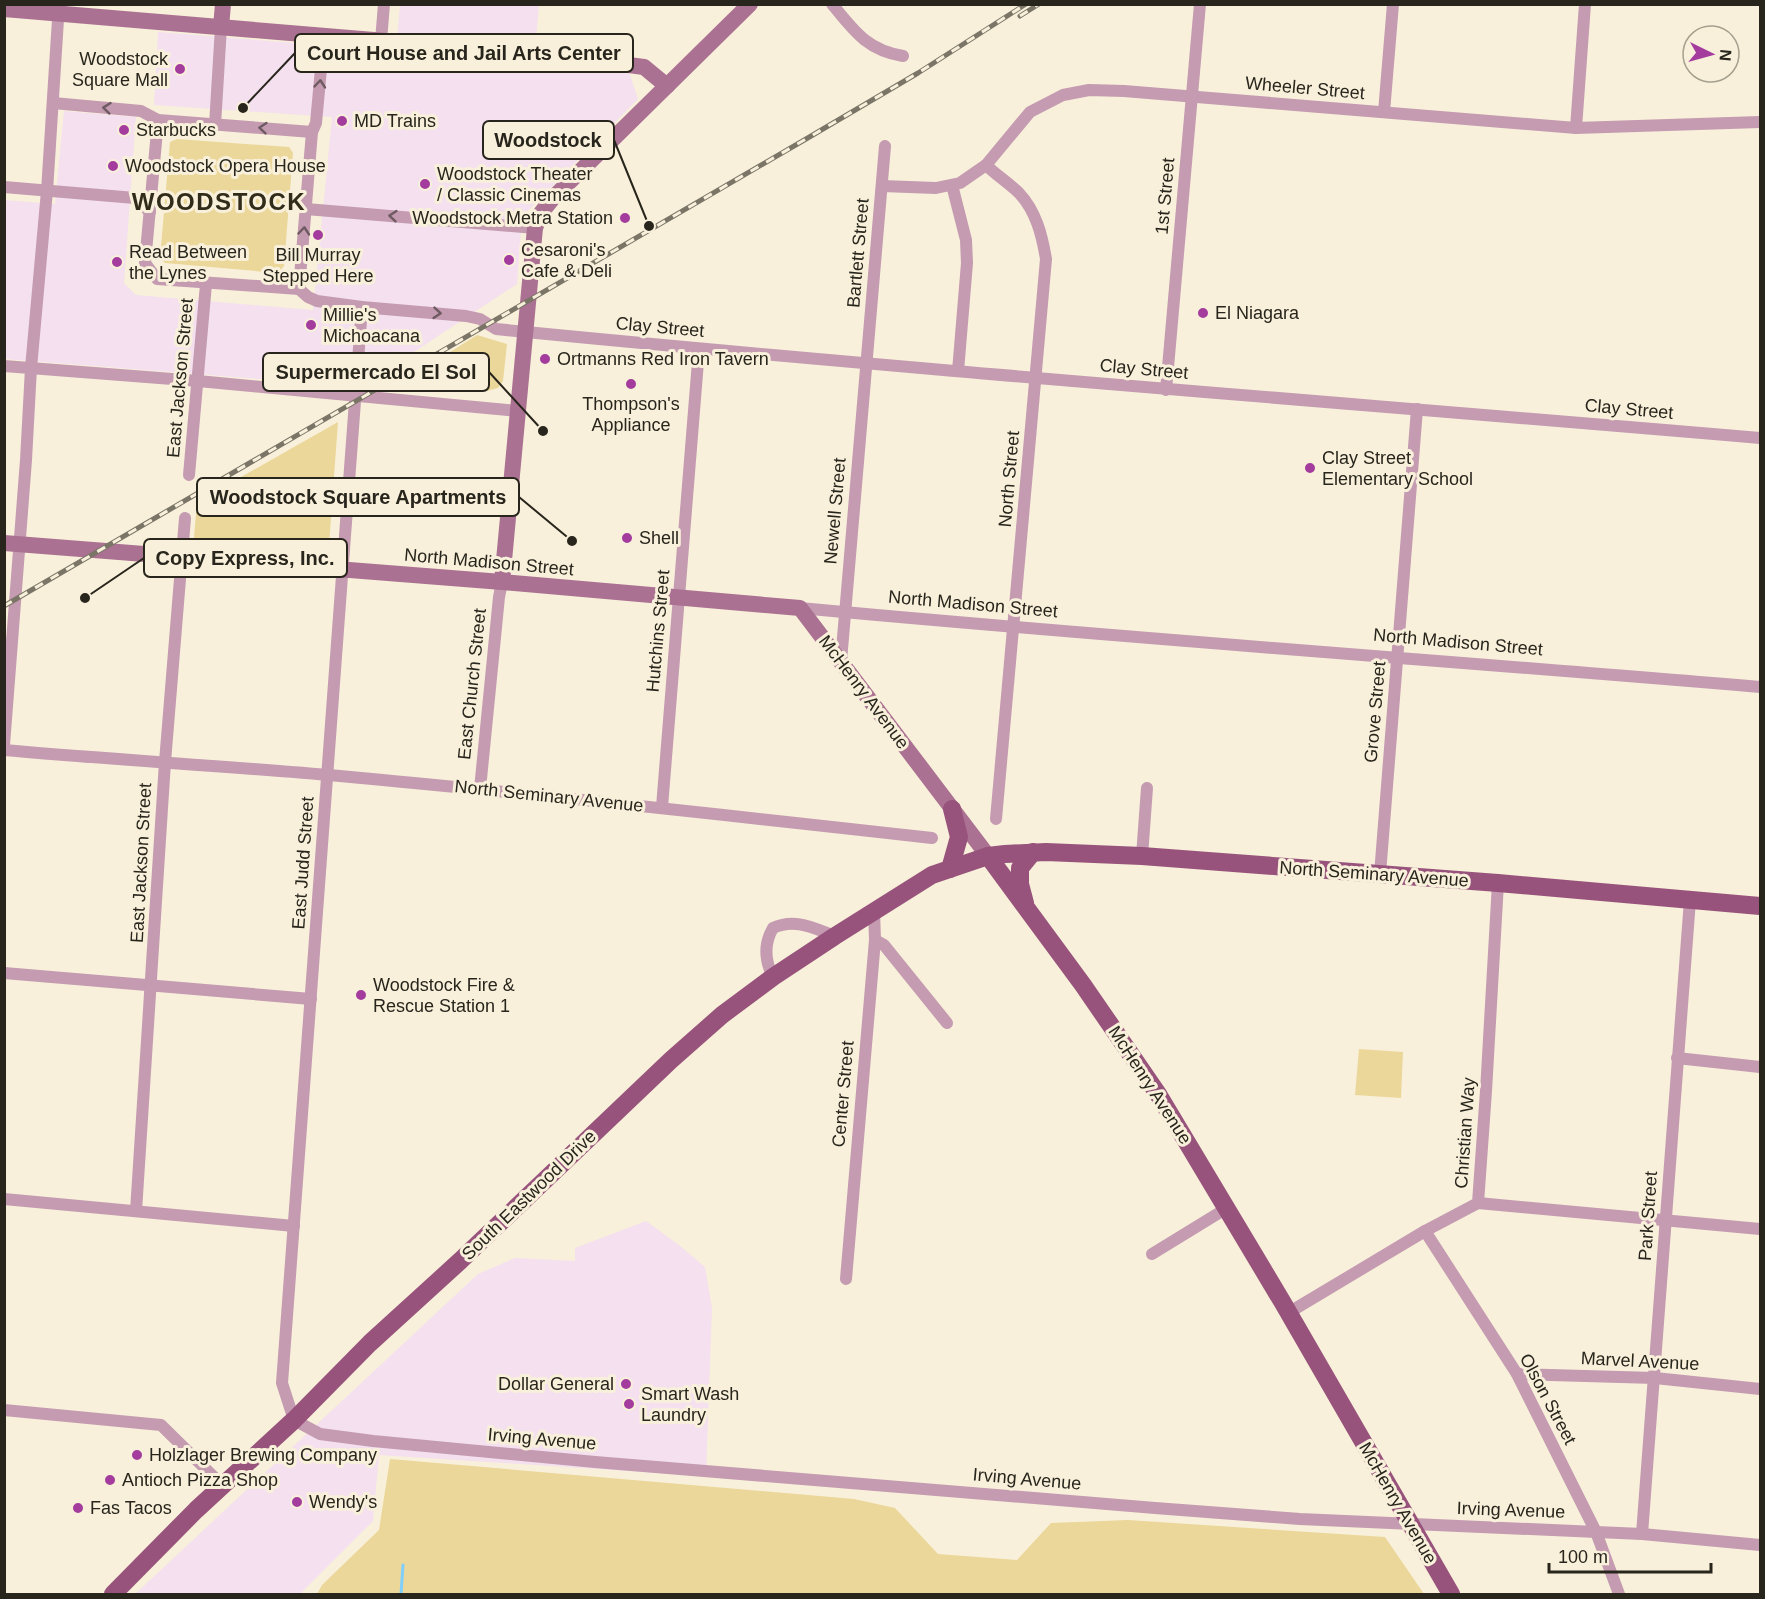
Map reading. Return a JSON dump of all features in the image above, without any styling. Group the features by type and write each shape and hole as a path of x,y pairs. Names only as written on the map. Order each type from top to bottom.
{"main road":[{"path":"221,27 223,4"},
{"path":"502,582 535,228 541,213 553,198 750,4"},
{"path":"4,9 59,9 221,27 553,55 644,67 667,86"},
{"name":"North Madison Street","path":"12,543 800,608"},
{"name":"McHenry Avenue","path":"800,608 1026,907 1158,1094 1227,1208 1451,1594"},
{"path":"950,869 959,837 952,809"},
{"path":"1026,907 1020,884 1020,868 1033,852"},
{"name":"North Seminary Avenue","path":"988,856 1033,852 1142,856 1761,906"},
{"name":"South Eastwood Drive","path":"113,1594 294,1420 370,1343 460,1261 671,1060 722,1015 773,977 932,875 988,856"}],"street":[{"path":"381,41 384,4"},
{"path":"832,4 868,43 889,53 903,56"},
{"name":"1st Street","path":"1166,390 1200,4"},
{"path":"1384,112 1393,4"},
{"path":"1576,128 1585,4"},
{"path":"4,745 12,543 47,191 59,9"},
{"path":"215,124 221,27"},
{"path":"158,120 145,263 157,279 299,289 312,132 316,123 324,36"},
{"name":"Wheeler Street","path":"882,186 936,188 960,183 986,165 1030,112 1063,95 1089,90 1192,96 1576,128 1761,122"},
{"path":"53,103 141,111 158,120 312,132"},
{"name":"Bartlett Street","path":"866,363 885,146"},
{"name":"North Street","path":"986,165 1019,194 1035,216 1043,239 1046,259 996,819"},
{"path":"135,198 152,182"},
{"path":"952,185 966,240 967,263 958,371"},
{"path":"4,187 135,198 150,212"},
{"path":"306,209 535,228"},
{"name":"East Jackson Street","path":"189,475 206,284"},
{"name":"Clay Street","path":"299,289 317,301 466,316 480,320 496,329 525,332 1166,390 1761,438"},
{"name":"East Judd Street","path":"294,1420 282,1383 362,307"},
{"name":"Hutchins Street","path":"663,807 699,349"},
{"name":"Newell Street","path":"841,661 866,363"},
{"path":"4,366 198,381 518,411"},
{"name":"Grove Street","path":"1380,874 1417,409"},
{"name":"East Jackson Street","path":"136,1211 165,762 185,518"},
{"name":"East Church Street","path":"480,789 502,582"},
{"name":"North Madison Street","path":"800,608 1167,640 1761,687"},
{"name":"North Seminary Avenue","path":"4,750 480,789 663,807 932,838"},
{"path":"1142,856 1147,788"},
{"name":"Christian Way","path":"1288,1313 1425,1231 1478,1203 1498,883"},
{"name":"Park Street","path":"1642,1534 1690,900"},
{"name":"Center Street","path":"846,1279 875,940 874,911"},
{"path":"773,977 767,965 766,952 767,938 773,928 791,923 803,924 835,936"},
{"path":"875,940 884,945 947,1023"},
{"path":"4,973 311,999"},
{"path":"1677,1058 1761,1067"},
{"path":"4,1199 294,1226"},
{"path":"1478,1203 1761,1229"},
{"path":"1152,1254 1227,1208"},
{"name":"Olson Street","path":"1425,1231 1517,1374 1596,1532 1619,1594"},
{"name":"Marvel Avenue","path":"1517,1374 1655,1378 1761,1389"},
{"path":"4,1410 161,1425 223,1486"},
{"name":"Irving Avenue","path":"294,1420 320,1434 463,1450 1300,1519 1642,1534 1761,1545"}],"shaded area":[{"path":"400,5 539,5 534,63 629,72 638,99 522,217 517,284 361,387 5,359 4,200 55,204 64,111 136,117 124,283 136,295 313,310 332,117 154,105 158,32 396,51"},
{"path":"177,139 289,147 293,153 284,266 278,273 165,263 160,258 170,142"},
{"path":"477,335 507,344 503,381 498,388 487,391 398,385"},
{"path":"338,422 328,559 193,549 197,502"},
{"path":"1359,1049 1403,1052 1401,1098 1355,1095"},
{"path":"646,1221 705,1267 712,1308 706,1476 379,1455 373,1521 300,1594 135,1594 478,1274 515,1258 575,1261 575,1248"},
{"path":"390,1459 854,1499 895,1508 938,1554 1017,1560 1051,1523 1128,1520 1385,1537 1424,1594 317,1594 322,1585 379,1530"}],"waterway":[{"path":"401,1594 403,1565"}],"railway":[{"path":"4,606 806,139 918,73 1026,4"},
{"path":"1020,16 1039,4"}],"place":[{"name":"Woodstock Square Mall","path":"180,69"},
{"name":"Court House and Jail Arts Center","path":"243,108"},
{"name":"MD Trains","path":"342,121"},
{"name":"Starbucks","path":"124,130"},
{"name":"Woodstock Opera House","path":"113,166"},
{"name":"Woodstock Theater / Classic Cinemas","path":"425,184"},
{"name":"Woodstock Metra Station","path":"625,218"},
{"name":"Woodstock","path":"649,226"},
{"name":"Bill Murray Stepped Here","path":"318,235"},
{"name":"Cesaroni's Cafe & Deli","path":"509,260"},
{"name":"Read Between the Lynes","path":"117,262"},
{"name":"El Niagara","path":"1203,313"},
{"name":"Millie's Michoacana","path":"311,325"},
{"name":"Ortmanns Red Iron Tavern","path":"545,359"},
{"name":"Thompson's Appliance","path":"631,384"},
{"name":"Supermercado El Sol","path":"543,431"},
{"name":"Clay Street Elementary School","path":"1310,468"},
{"name":"Shell","path":"627,538"},
{"name":"Woodstock Square Apartments","path":"572,541"},
{"name":"Copy Express, Inc.","path":"85,598"},
{"name":"Woodstock Fire & Rescue Station 1","path":"361,995"},
{"name":"Dollar General","path":"626,1384"},
{"name":"Smart Wash Laundry","path":"629,1404"},
{"name":"Holzlager Brewing Company","path":"137,1455"},
{"name":"Antioch Pizza Shop","path":"110,1480"},
{"name":"Wendy's","path":"297,1502"},
{"name":"Fas Tacos","path":"78,1508"}],"district":[{"name":"WOODSTOCK","path":"219,201"}]}
